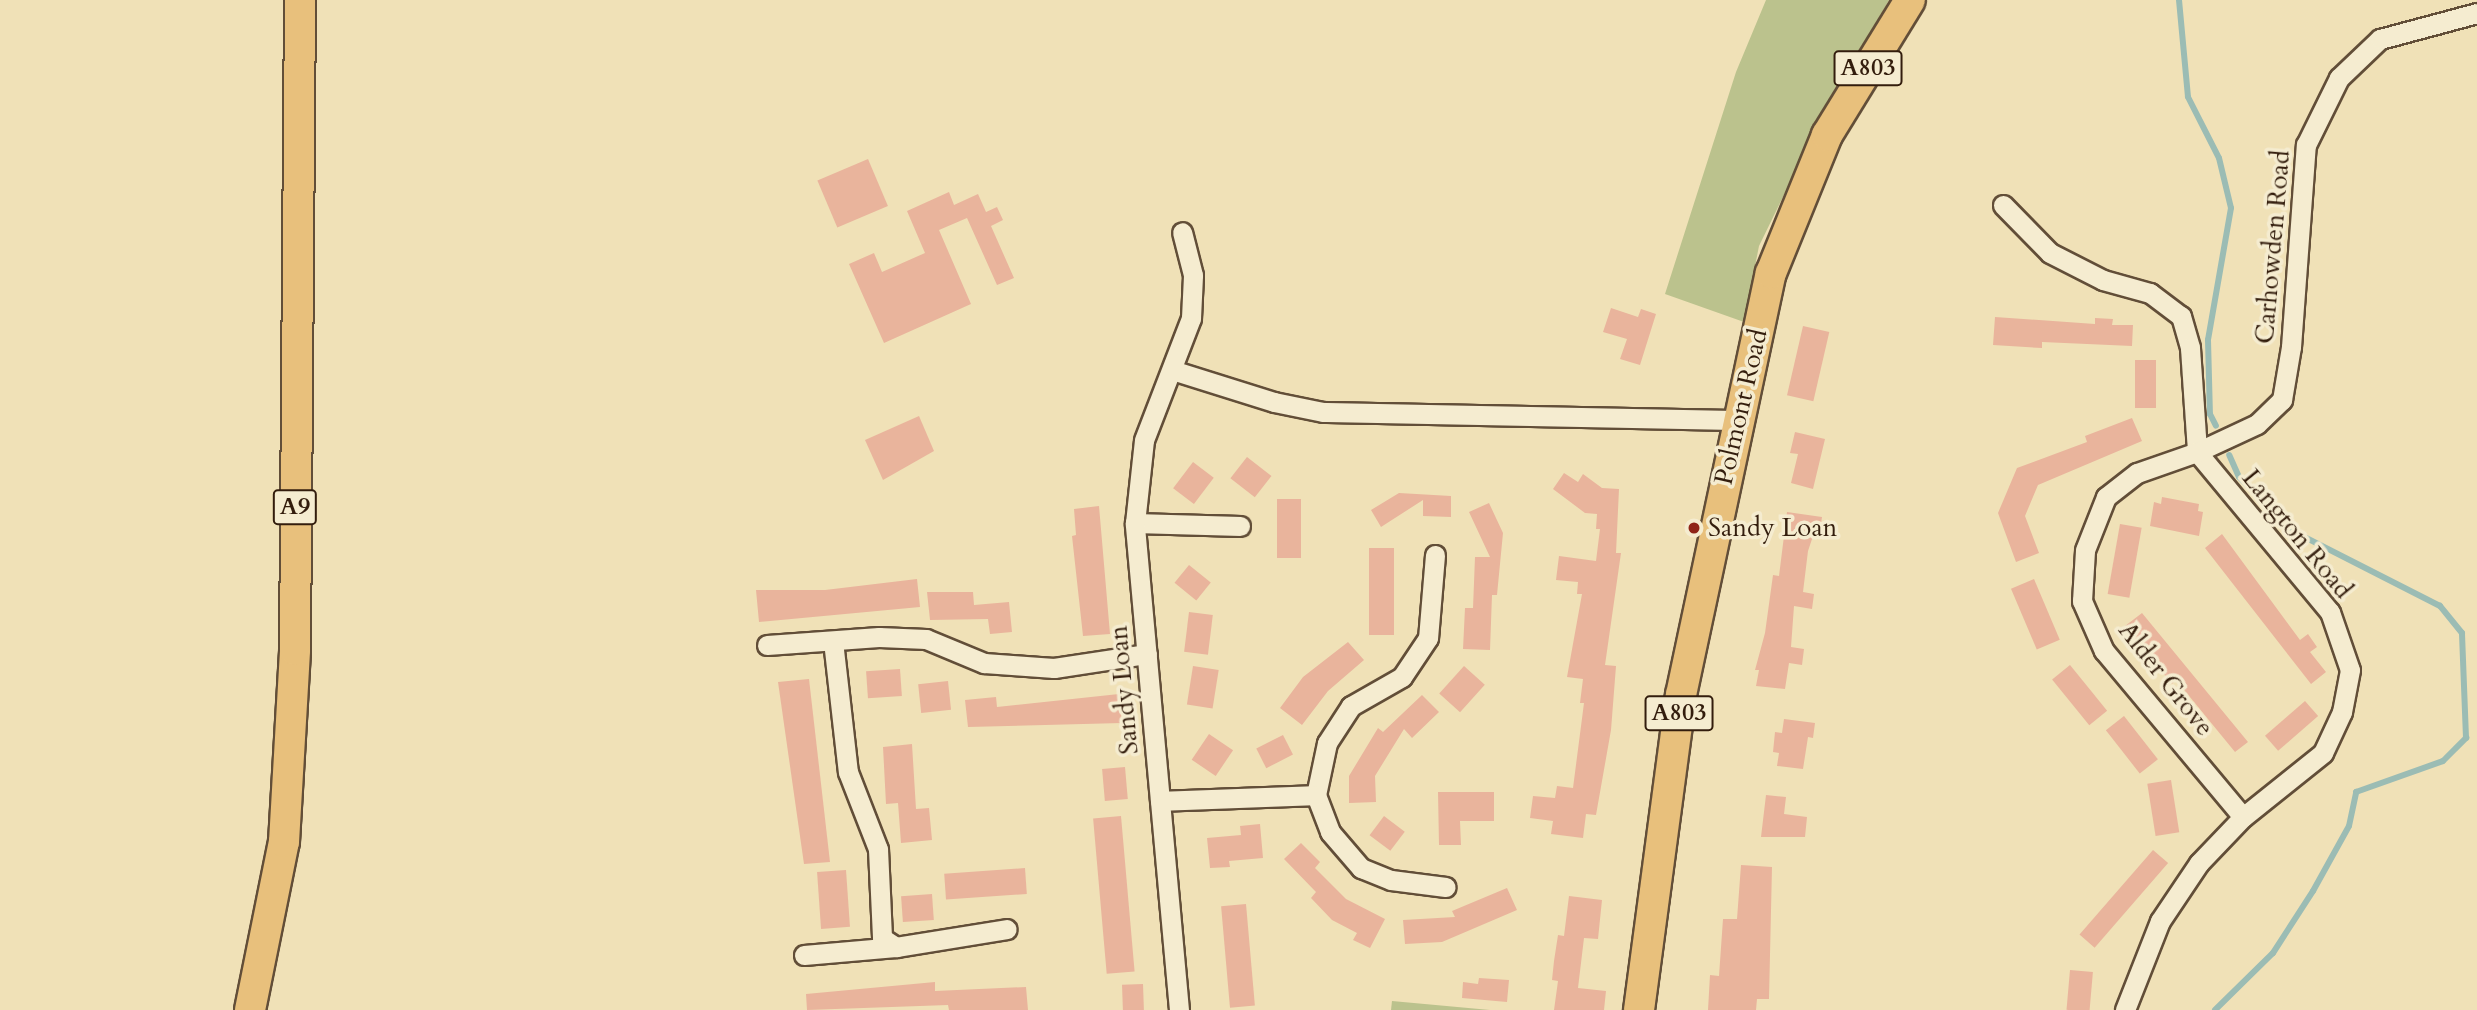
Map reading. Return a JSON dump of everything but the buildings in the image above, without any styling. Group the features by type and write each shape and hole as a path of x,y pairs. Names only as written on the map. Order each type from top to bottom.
{"main road":[{"name":"A9","path":"250,1010 284,842 295,650 300,0"},
{"name":"Polmont Road","path":"1639,1010 1681,695 1737,420 1771,273 1796,203 1827,135 1910,0"}],"street":[{"name":"Carhowden Road","path":"2197,452 2257,424 2282,400 2291,347 2306,145 2339,78 2381,40 2477,13"},
{"path":"2003,205 2050,253 2103,280 2150,293 2181,316 2190,348 2197,452"},
{"name":"Sandy Loan","path":"1179,1010 1135,523 1144,440 1191,318 1193,275 1182,232"},
{"path":"1172,370 1274,402 1323,412 1737,420"},
{"name":"Langton Road","path":"2125,1010 2160,922 2199,863 2243,817 2323,753 2342,712 2350,670 2330,612 2197,452"},
{"name":"Alder Grove","path":"2197,452 2137,473 2106,497 2085,550 2082,601 2104,651 2243,817"},
{"path":"1135,523 1240,526"},
{"path":"1434,555 1428,638 1402,677 1351,706 1327,743 1316,795 1330,832 1361,868 1391,880 1446,887"},
{"path":"767,645 926,639 984,663 1054,668 1147,654"},
{"path":"833,641 848,772 878,849 882,938 896,947"},
{"path":"1160,801 1316,795"},
{"path":"804,955 896,947 1007,929"}],"green space":[{"path":"1766,0 1889,0 1819,123 1759,246 1744,322 1665,294 1736,72"},
{"path":"1392,1001 1490,1010 1391,1010"}],"waterway":[{"path":"2179,0 2188,97 2219,158 2231,208 2208,340 2210,414 2216,426"},
{"path":"2215,1010 2273,953 2313,891 2349,826 2356,792 2443,761 2466,738 2462,633 2440,606 2293,531 2239,477 2229,455"}],"place":[{"name":"Sandy Loan","path":"1694,528"}]}
